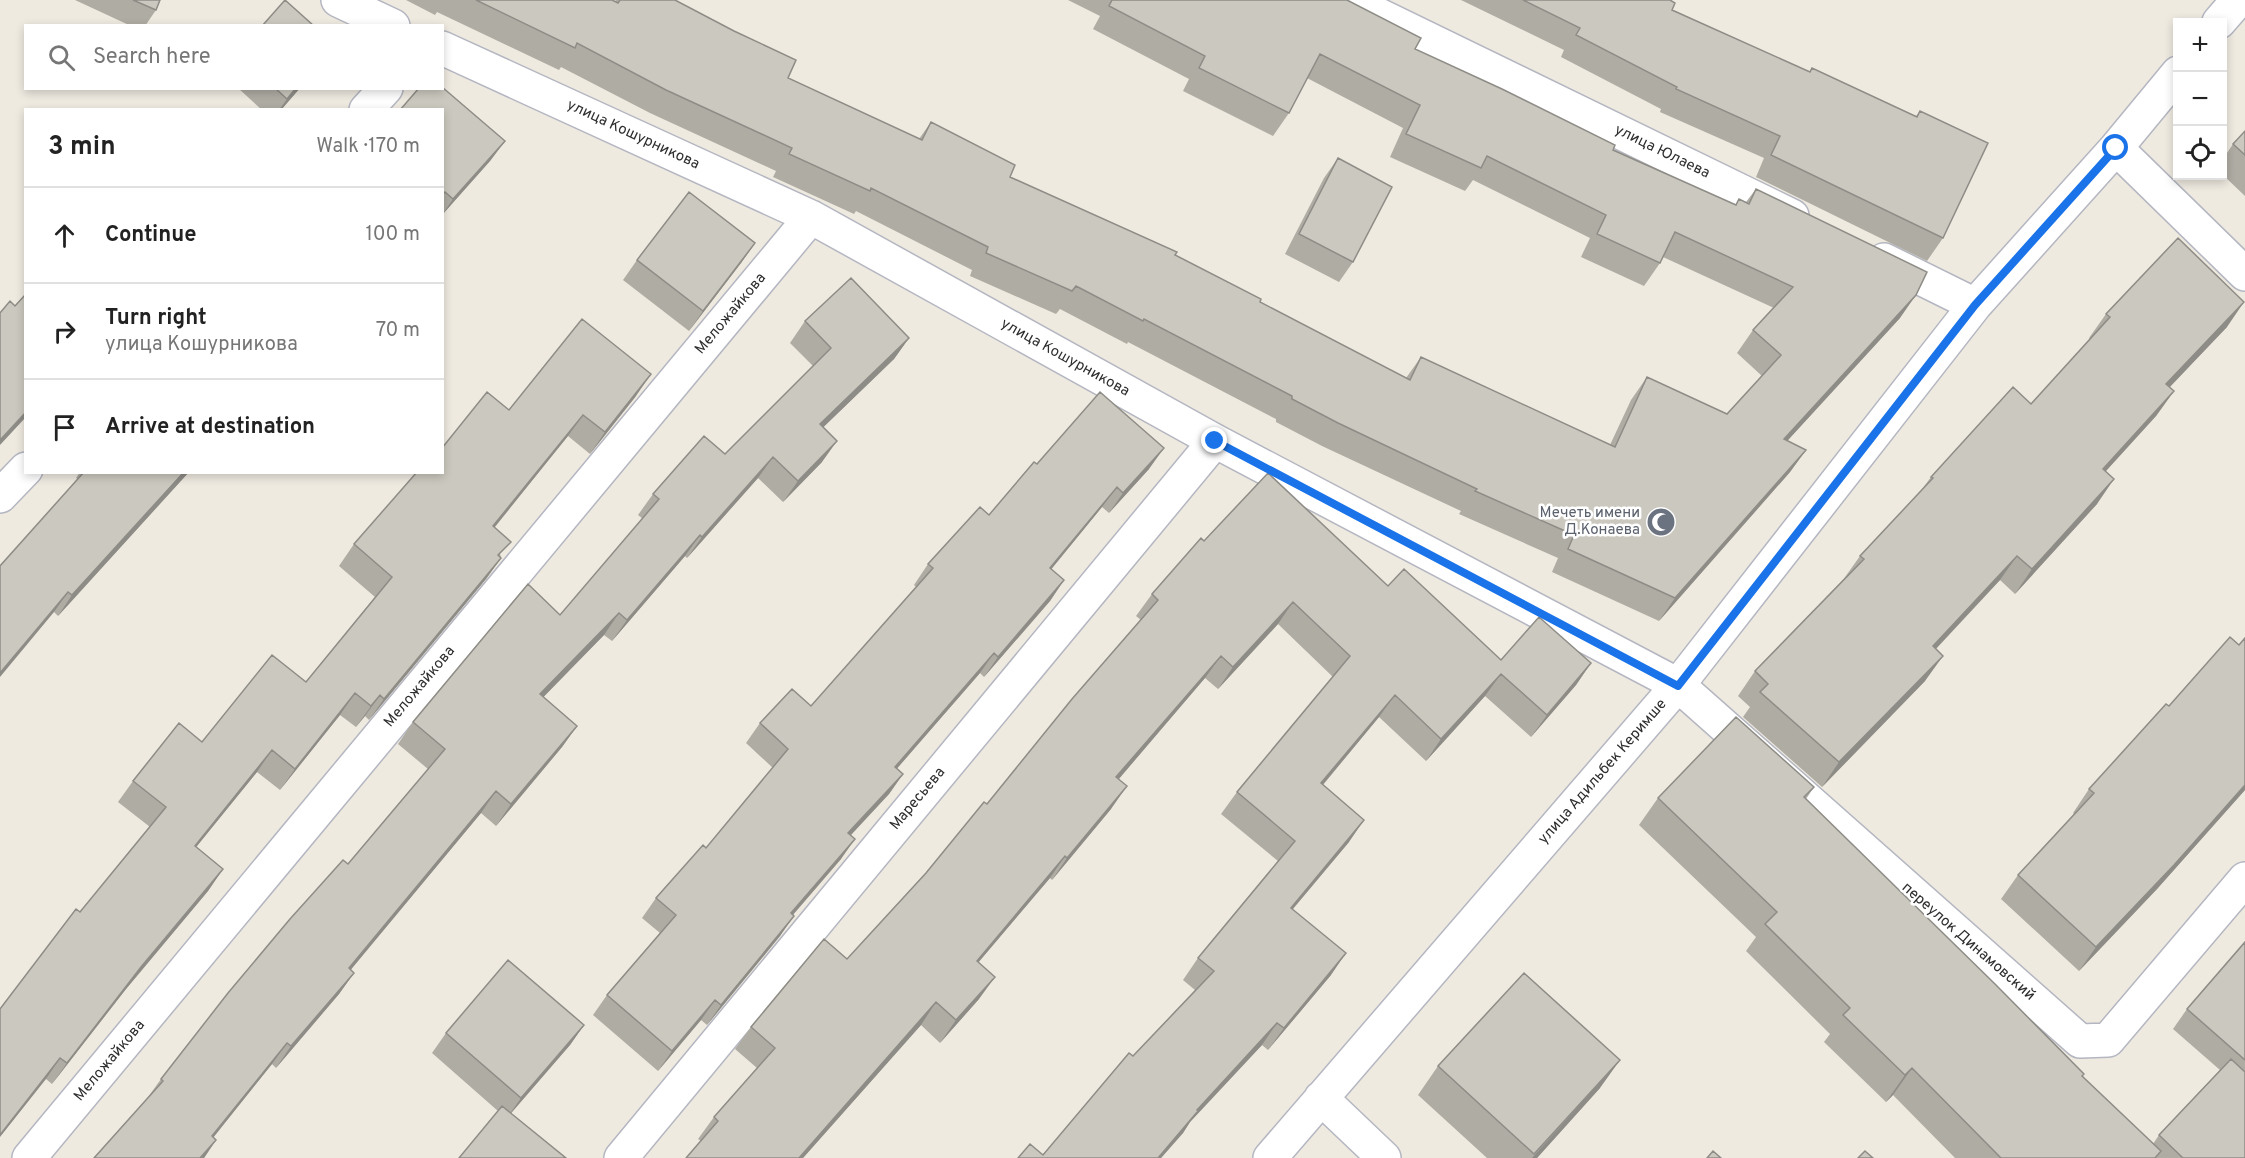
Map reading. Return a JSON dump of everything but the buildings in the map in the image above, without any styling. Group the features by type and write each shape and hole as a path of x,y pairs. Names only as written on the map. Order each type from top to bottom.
{"street":[{"path":"338,0 389,24"},
{"name":"улица Юлаева","path":"1348,0 1816,227"},
{"path":"2222,18 2238,0"},
{"name":"улица Кошурникова","path":"444,49 811,217 1215,441 1678,686"},
{"name":"улица Адильбек Керимше","path":"1270,1158 1678,686 1975,305 2116,148 2173,79"},
{"path":"368,108 384,90"},
{"path":"2116,148 2245,274"},
{"name":"Меложайкова","path":"29,1158 811,217"},
{"path":"1858,248 1975,305"},
{"name":"Маресьева","path":"621,1158 1215,441"},
{"path":"0,496 24,471"},
{"name":"переулок Динамовский","path":"1678,686 2080,1041 2108,1040 2245,879"},
{"path":"1321,1098 1384,1158"}],"place":[{"name":"Мечеть имени Д.Конаева","path":"1661,522"}],"route":[{"path":"1215,441 1678,686 1975,305 2116,148"}]}
